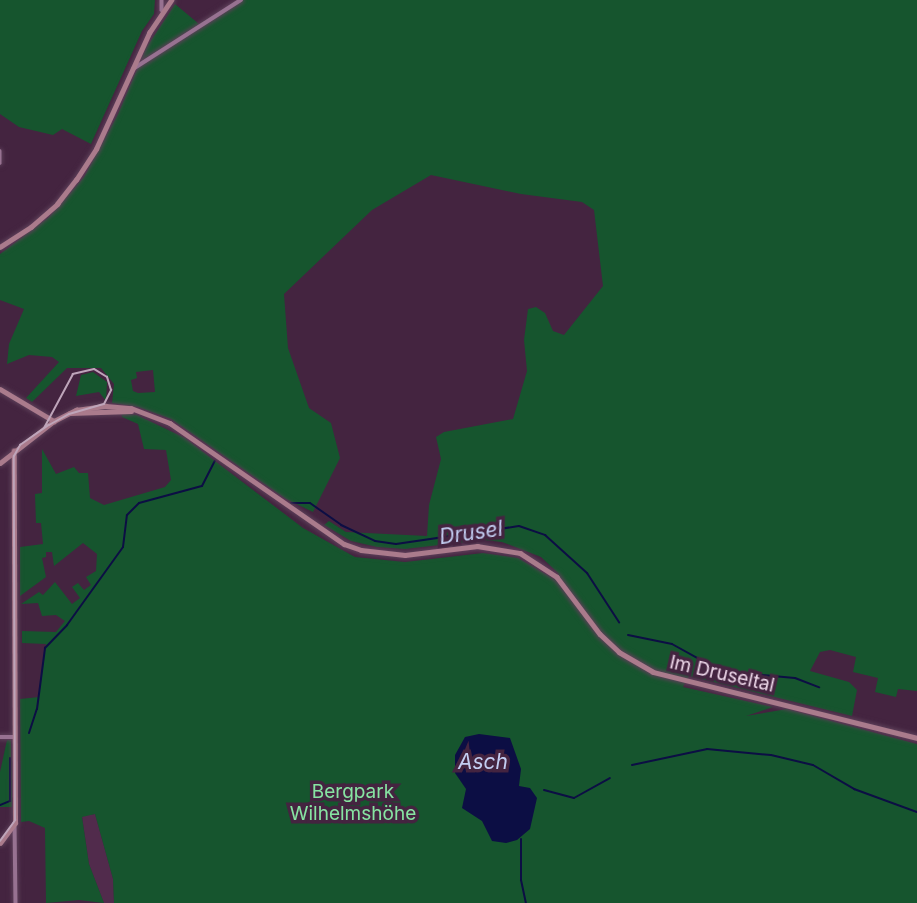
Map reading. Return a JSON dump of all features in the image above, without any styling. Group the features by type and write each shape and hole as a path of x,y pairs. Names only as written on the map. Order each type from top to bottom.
{"main road":[{"path":"0,247 31,228 57,204 76,180 96,149 162,9 171,0"},
{"path":"0,389 54,421"},
{"name":"Im Druseltal","path":"0,463 54,421 69,414 113,405 145,413 170,423 344,544 361,550 405,555 477,546 520,553 557,577 600,634 619,652 653,671 917,738"},
{"path":"0,843 15,823 14,451"}],"street":[{"path":"162,0 162,9"},
{"path":"131,71 241,0"},
{"path":"0,151 0,163"},
{"path":"0,737 15,737"},
{"path":"15,823 16,903"}],"shaded area":[{"path":"95,814 113,879 114,903 104,903 89,864 82,816"}],"green space":[{"path":"0,0 155,0 154,14 142,31 91,144 62,129 53,135 19,127 0,114"},
{"name":"Bergpark Wilhelmshöhe","path":"238,0 917,0 917,691 898,689 896,697 875,692 878,678 853,672 856,657 830,650 820,652 810,671 849,682 857,690 852,716 689,676 683,687 773,707 746,716 787,709 917,744 917,903 114,903 113,879 95,814 82,817 89,864 104,903 79,900 46,903 45,828 29,821 21,822 20,699 39,697 46,644 22,643 22,631 56,632 65,621 56,615 42,616 38,603 21,604 39,592 43,595 55,582 72,604 80,598 72,587 78,583 84,590 91,585 86,577 96,571 97,554 83,543 54,566 52,552 46,552 46,557 42,558 46,577 20,596 20,547 43,544 41,523 36,523 35,494 42,493 42,449 56,474 74,467 79,473 88,473 90,498 104,505 165,487 171,480 166,450 144,449 138,424 122,417 121,413 137,415 185,438 303,528 355,557 405,562 483,553 518,558 554,579 559,574 541,557 502,542 484,540 405,549 377,547 351,541 324,525 329,521 346,532 427,536 429,505 441,459 436,437 444,432 513,419 527,371 524,340 528,309 536,307 545,313 553,331 564,335 603,286 594,210 582,202 521,194 431,175 372,210 284,294 288,348 309,408 331,423 340,458 313,512 286,499 171,419 138,407 112,403 114,384 101,368 67,368 32,402 26,398 59,362 52,357 29,355 7,364 9,344 24,309 0,300 0,254 49,217 84,177 118,114 146,48 175,4 199,24","holes":["153,370 155,392 133,391 131,380 137,378 136,372"]},
{"path":"93,372 107,382 106,401 99,392 76,396 81,375"},
{"path":"7,740 11,740 12,807 0,807 0,772"}],"water":[{"name":"Asch","path":"479,734 510,738 521,769 519,786 530,788 537,798 530,829 517,840 506,843 492,841 482,821 462,808 466,789 455,773 455,755 465,737"}],"waterway":[{"name":"Drusel","path":"29,733 37,709 45,648 67,625 123,547 127,515 139,503 202,486 215,461"},
{"name":"Drusel","path":"291,503 310,503 341,525 375,541 396,544 519,526 545,535 587,573 619,622"},
{"name":"Drusel","path":"628,635 672,644 706,663"},
{"name":"Drusel","path":"712,667 720,671 795,678 819,687"},
{"path":"632,765 707,749 771,755 813,765 854,789 917,812"},
{"name":"Drusel","path":"0,805 10,801 10,758"},
{"path":"544,790 574,798 610,778"},
{"path":"521,839 521,880 526,903"}],"tram line":[{"path":"0,841 15,820 14,456 20,445 49,425 69,414 104,404 111,390 107,377 94,369 73,374 44,428"}]}
